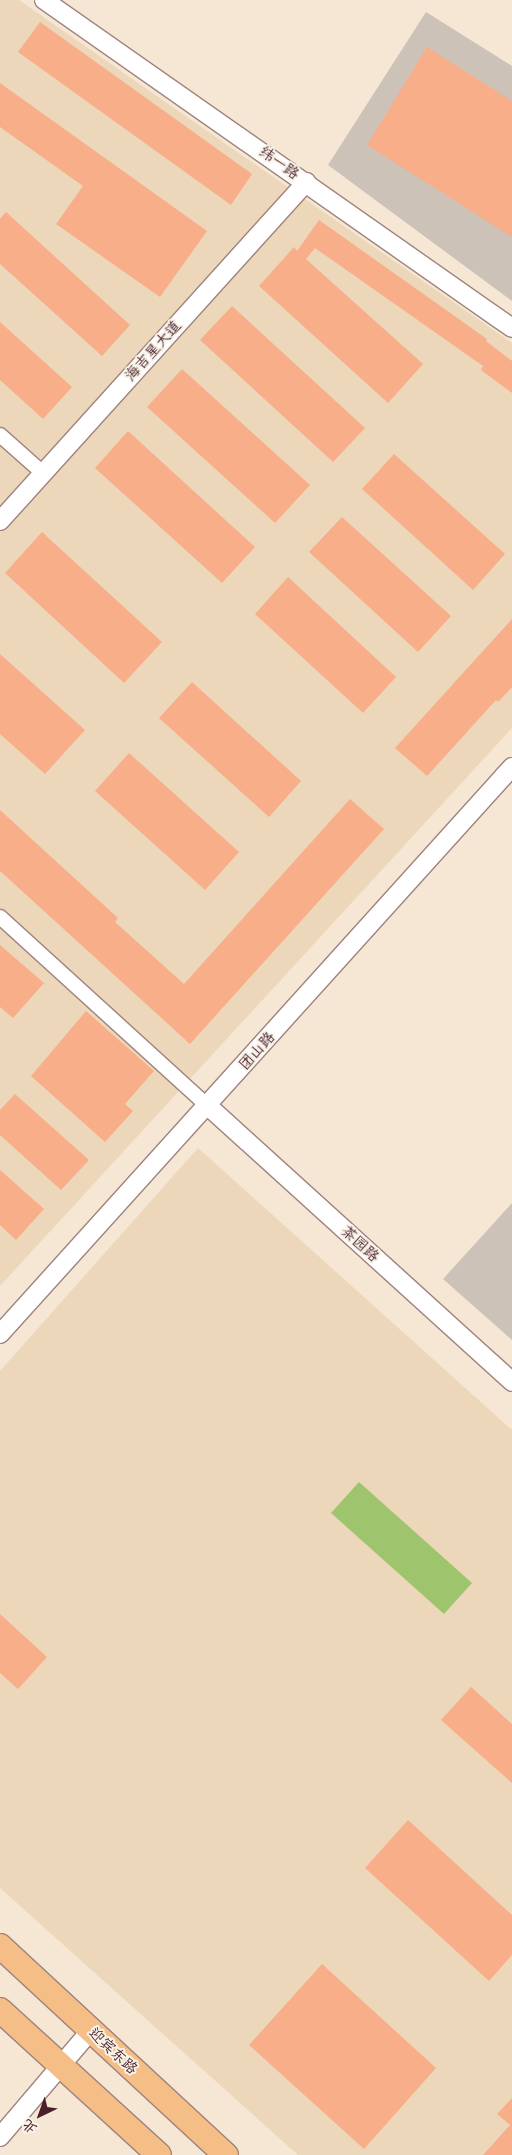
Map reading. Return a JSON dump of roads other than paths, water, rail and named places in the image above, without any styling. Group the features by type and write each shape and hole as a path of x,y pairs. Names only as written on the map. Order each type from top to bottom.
{"highway":[{"name":"迎宾东路","path":"0,1946 226,2155"},
{"path":"0,2010 159,2155"}],"street":[{"name":"纬一路","path":"44,0 512,328"},
{"name":"海吉星大道","path":"0,520 306,182"},
{"path":"0,435 42,474"},
{"name":"团山路","path":"0,1334 208,1106 512,767"},
{"path":"0,917 208,1106"},
{"name":"茶园路","path":"208,1106 512,1382"},
{"path":"0,2137 60,2064 91,2030"}]}
